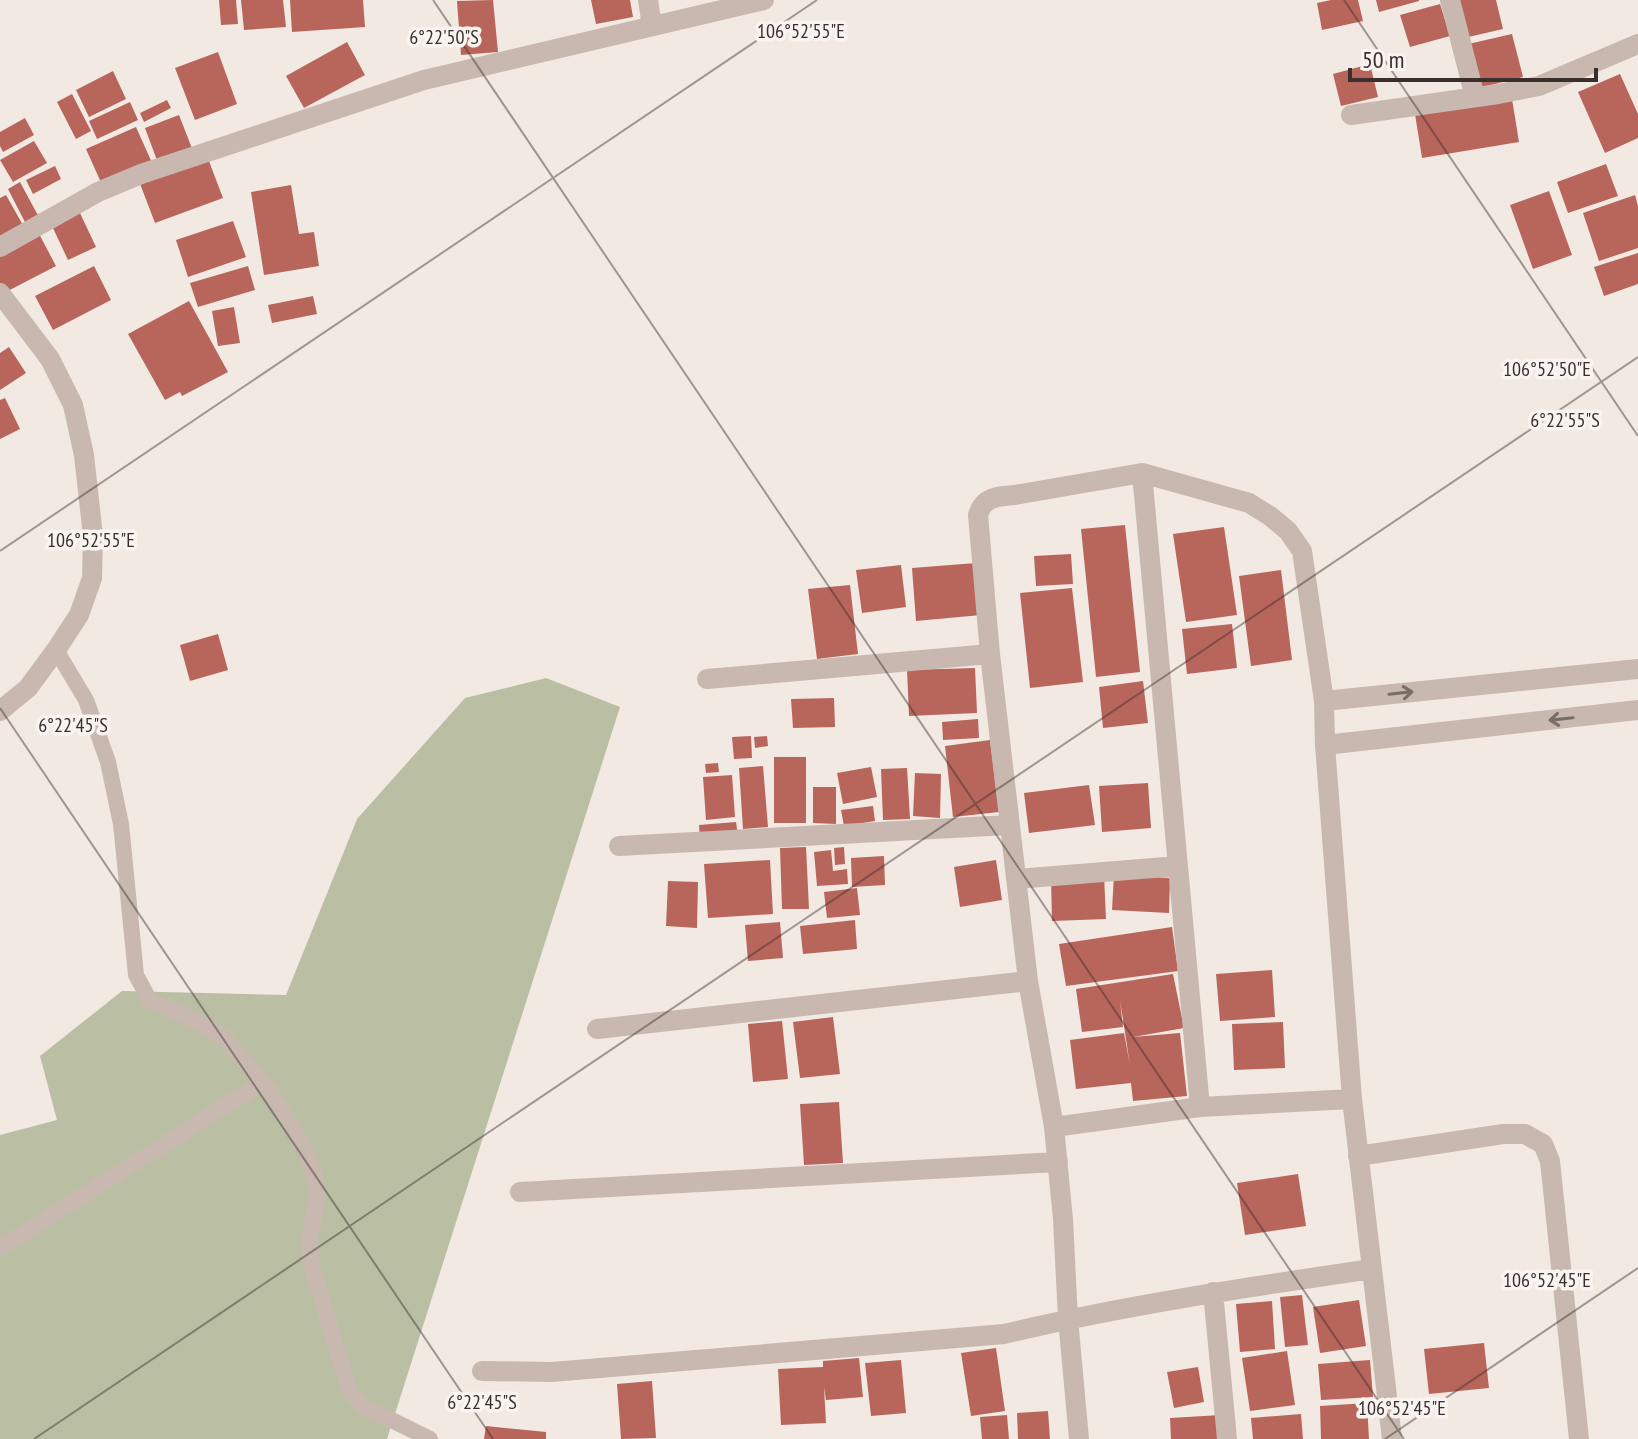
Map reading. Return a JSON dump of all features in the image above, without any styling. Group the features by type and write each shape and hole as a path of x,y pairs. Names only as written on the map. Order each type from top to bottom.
{"street":[{"path":"648,0 652,26"},
{"path":"0,247 98,192 141,174 424,80 764,0"},
{"path":"1450,0 1475,97"},
{"path":"1351,115 1539,86 1638,44"},
{"path":"0,293 50,359 73,405 84,455 93,536 92,578 79,615 28,688 0,711"},
{"path":"1142,473 1200,1107"},
{"path":"1079,1439 1058,1162 1028,981 990,654 978,515 986,500 998,496 1142,473 1249,503 1288,531 1302,551 1324,701 1352,1099 1392,1439"},
{"path":"707,679 990,654"},
{"path":"1324,701 1638,669"},
{"path":"1325,745 1638,710"},
{"path":"619,846 1009,825"},
{"path":"1016,879 1178,866"},
{"path":"597,1029 1028,981"},
{"path":"1054,1127 1200,1107 1352,1099"},
{"path":"1358,1156 1503,1134 1525,1134 1543,1144 1550,1161 1579,1439"},
{"path":"520,1192 1058,1162"},
{"path":"482,1371 552,1372 1004,1334 1213,1292 1372,1269"},
{"path":"1213,1292 1227,1439"}],"lane":[{"path":"56,650 86,700 108,762 121,824 136,975 150,1001 199,1022 224,1038 263,1082 296,1134 315,1181 317,1194 309,1248 312,1268 349,1389 361,1405 430,1439"},
{"path":"0,1248 263,1082"}],"green space":[{"path":"546,678 620,707 387,1439 0,1439 0,1135 57,1120 40,1056 122,991 286,995 357,819 465,698"}],"building":[{"path":"219,0 236,0 238,24 221,25"},
{"path":"241,0 283,0 286,27 244,30"},
{"path":"290,0 363,0 365,27 292,32"},
{"path":"493,0 498,52 461,55 457,1"},
{"path":"591,0 630,0 633,17 596,24"},
{"path":"1358,0 1363,21 1322,30 1317,3"},
{"path":"1376,0 1419,0 1419,1 1379,12"},
{"path":"1454,0 1496,0 1503,29 1464,38"},
{"path":"1440,4 1450,36 1410,47 1400,15"},
{"path":"1512,34 1523,77 1475,89 1464,45"},
{"path":"347,42 365,75 304,108 286,76"},
{"path":"218,52 237,104 195,120 175,68"},
{"path":"1370,64 1378,97 1341,106 1333,74"},
{"path":"113,71 126,99 89,117 76,90"},
{"path":"1620,74 1638,114 1638,138 1605,153 1578,92"},
{"path":"72,94 91,131 76,139 57,102"},
{"path":"1512,99 1519,142 1422,158 1415,114"},
{"path":"167,100 171,108 144,122 140,113"},
{"path":"130,102 138,120 97,139 89,121"},
{"path":"179,115 193,151 158,163 145,128"},
{"path":"25,118 34,135 3,152 0,132"},
{"path":"136,127 153,165 103,187 86,149"},
{"path":"34,141 47,163 13,182 0,160"},
{"path":"207,156 223,198 155,223 139,181"},
{"path":"1606,164 1618,196 1568,213 1557,182"},
{"path":"55,166 61,179 33,194 26,180"},
{"path":"20,182 41,221 28,228 8,189"},
{"path":"291,185 299,234 314,232 319,266 264,275 251,192"},
{"path":"1549,191 1572,255 1533,269 1510,205"},
{"path":"6,195 24,227 0,240 0,198"},
{"path":"1635,195 1638,248 1599,261 1583,213"},
{"path":"80,213 96,247 68,260 52,226"},
{"path":"233,221 246,257 188,277 176,240"},
{"path":"38,232 56,266 4,293 0,286 0,251"},
{"path":"1638,253 1638,284 1604,296 1594,267"},
{"path":"94,266 111,300 53,330 35,296"},
{"path":"248,266 255,290 198,307 190,283"},
{"path":"313,296 317,314 272,323 268,305"},
{"path":"189,301 228,372 182,396 180,392 165,400 128,334"},
{"path":"234,307 240,343 218,346 212,311"},
{"path":"9,347 26,373 0,390 0,353"},
{"path":"5,398 20,429 0,439 0,400"},
{"path":"1125,525 1140,672 1096,677 1081,529"},
{"path":"1224,527 1237,615 1186,622 1173,534"},
{"path":"1071,554 1073,584 1036,586 1034,556"},
{"path":"976,563 981,615 916,621 912,568"},
{"path":"901,565 906,607 862,613 856,570"},
{"path":"1281,570 1292,660 1251,666 1239,576"},
{"path":"850,585 858,654 817,659 808,589"},
{"path":"1072,588 1083,682 1030,688 1020,593"},
{"path":"1232,624 1237,668 1187,674 1182,629"},
{"path":"218,634 228,670 190,681 180,645"},
{"path":"975,668 977,713 909,716 907,670"},
{"path":"1143,681 1148,723 1103,728 1099,687"},
{"path":"834,698 835,727 793,728 791,699"},
{"path":"978,719 979,738 943,740 942,722"},
{"path":"751,736 752,758 734,759 732,737"},
{"path":"767,736 768,746 755,748 754,737"},
{"path":"990,740 999,812 953,817 945,746"},
{"path":"774,757 806,757 806,823 774,823"},
{"path":"718,763 719,772 706,773 705,764"},
{"path":"763,766 768,827 743,829 739,768"},
{"path":"871,767 877,797 843,804 837,773"},
{"path":"907,768 910,819 883,820 881,769"},
{"path":"915,773 941,774 940,818 913,816"},
{"path":"732,775 735,817 706,820 703,777"},
{"path":"1148,783 1151,828 1102,832 1099,786"},
{"path":"1089,785 1095,825 1029,833 1024,793"},
{"path":"813,787 836,787 836,824 813,823"},
{"path":"873,806 875,821 844,826 841,810"},
{"path":"736,822 738,836 700,839 699,825"},
{"path":"806,847 809,909 782,909 780,848"},
{"path":"844,847 845,864 835,865 834,848"},
{"path":"831,850 833,871 847,869 848,884 817,886 814,852"},
{"path":"884,856 885,885 852,887 851,858"},
{"path":"770,860 773,914 708,918 704,864"},
{"path":"996,860 1002,900 960,907 954,867"},
{"path":"1104,875 1106,919 1052,921 1051,877"},
{"path":"1114,875 1170,878 1169,913 1112,910"},
{"path":"668,881 698,882 697,928 666,926"},
{"path":"857,888 860,915 827,918 824,892"},
{"path":"855,920 857,949 803,954 800,926"},
{"path":"780,922 783,958 748,961 745,925"},
{"path":"1172,927 1178,971 1066,986 1059,944"},
{"path":"1272,970 1275,1017 1220,1021 1216,974"},
{"path":"1173,974 1184,1028 1133,1037 1180,1033 1187,1096 1133,1101 1131,1083 1076,1089 1070,1040 1124,1033 1130,1065 1120,1000 1123,1027 1082,1032 1076,989"},
{"path":"833,1017 840,1074 800,1078 793,1022"},
{"path":"782,1021 788,1079 753,1082 748,1024"},
{"path":"1283,1022 1285,1068 1234,1070 1232,1024"},
{"path":"839,1102 843,1163 804,1165 800,1104"},
{"path":"1298,1174 1306,1226 1245,1235 1237,1183"},
{"path":"1302,1295 1308,1345 1285,1347 1280,1297"},
{"path":"1359,1300 1366,1346 1320,1353 1313,1307"},
{"path":"1272,1301 1275,1349 1240,1352 1236,1304"},
{"path":"1484,1343 1489,1388 1429,1394 1424,1349"},
{"path":"996,1348 1005,1411 971,1416 961,1353"},
{"path":"1287,1351 1295,1405 1250,1411 1242,1358"},
{"path":"859,1358 863,1397 826,1400 824,1387 826,1423 781,1425 778,1369 823,1367 823,1361"},
{"path":"901,1360 906,1413 871,1416 865,1363"},
{"path":"1370,1360 1373,1397 1321,1400 1318,1364"},
{"path":"1198,1367 1204,1402 1174,1408 1167,1372"},
{"path":"652,1381 656,1438 621,1439 617,1384"},
{"path":"1367,1403 1369,1439 1321,1439 1320,1406"},
{"path":"1048,1411 1050,1439 1018,1439 1017,1413"},
{"path":"1301,1414 1303,1439 1253,1439 1251,1418"},
{"path":"1007,1415 1009,1439 982,1439 980,1417"},
{"path":"1221,1415 1222,1439 1171,1439 1170,1418"},
{"path":"486,1426 546,1432 546,1439 484,1439"}]}
